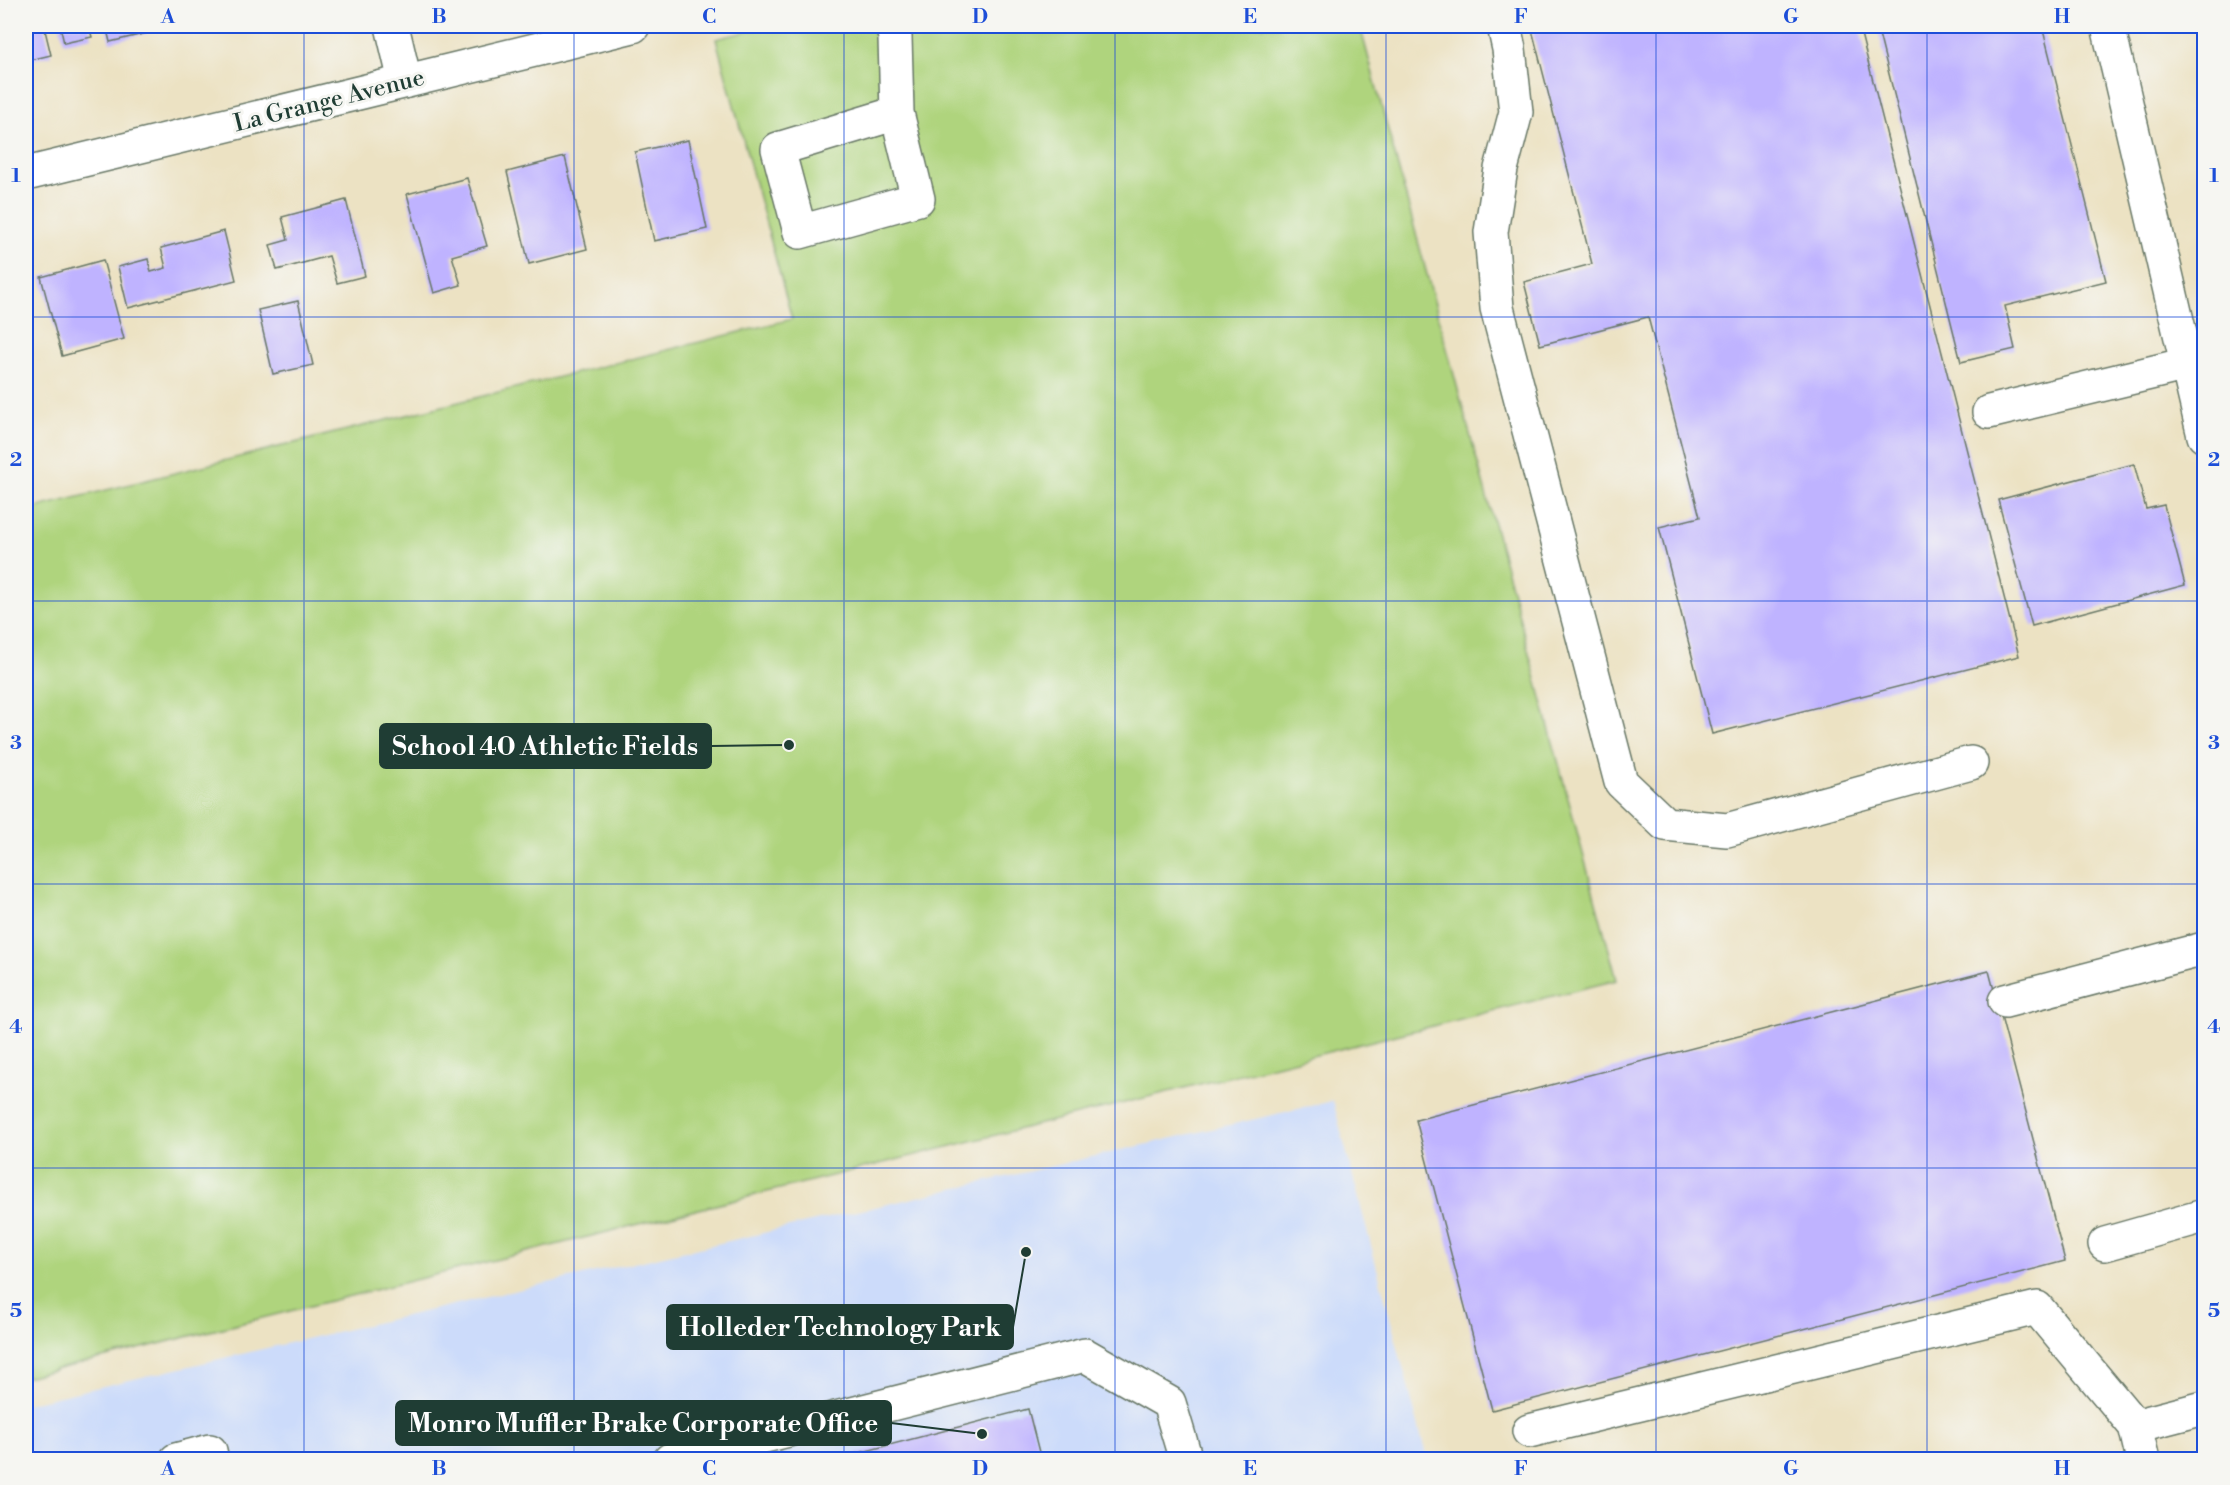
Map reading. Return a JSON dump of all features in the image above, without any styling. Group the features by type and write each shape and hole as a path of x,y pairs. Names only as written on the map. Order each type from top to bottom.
{"street":[{"path":"392,26 405,81"},
{"name":"La Grange Avenue","path":"26,174 633,26"},
{"path":"892,26 895,37 897,113 918,199 800,232 778,149 897,113"},
{"path":"1504,26 1516,112 1501,169 1491,232 1497,308 1621,782 1665,824 1727,830 1971,763"},
{"path":"2108,26 2196,362 2205,436"},
{"path":"1989,412 2196,362"},
{"path":"2005,1001 2205,949"},
{"path":"2104,1244 2205,1216"},
{"path":"1529,1431 2037,1308 2134,1426 2143,1460"},
{"path":"670,1460 1085,1355 1169,1403 1186,1460"},
{"path":"2134,1426 2205,1408"},
{"path":"176,1460 210,1451 212,1460"}],"shaded area":[{"path":"1333,1101 1427,1459 26,1460 26,1404"}],"green space":[{"path":"770,26 1360,26 1617,980 26,1377 26,510 792,319 716,39"}],"building":[{"path":"26,26 44,26 51,55 26,61"},
{"path":"60,26 89,26 92,37 64,43"},
{"path":"106,26 176,26 110,42"},
{"path":"1531,26 1859,26 2019,656 1712,734 1659,527 1700,517 1648,317 1540,345 1524,282 1592,264"},
{"path":"1877,26 2042,26 2106,281 2005,306 2015,349 1961,362"},
{"path":"688,140 707,229 654,241 635,152"},
{"path":"565,157 587,249 529,264 507,172"},
{"path":"467,178 487,246 452,256 461,285 434,293 407,194"},
{"path":"346,200 365,276 337,283 329,256 277,270 270,245 288,240 282,217"},
{"path":"224,231 236,280 128,308 118,267 148,259 151,272 166,268 161,248"},
{"path":"103,260 124,339 62,356 41,277"},
{"path":"298,301 313,365 273,374 258,310"},
{"path":"2134,464 2146,509 2164,505 2185,585 2032,626 1998,500"},
{"path":"1989,971 2065,1261 1492,1410 1416,1120"},
{"path":"1028,1409 1041,1460 835,1460 835,1459"}],"place":[{"name":"School 40 Athletic Fields","path":"789,745"},
{"name":"Holleder Technology Park","path":"1026,1252"},
{"name":"Monro Muffler Brake Corporate Office","path":"982,1434"}]}
